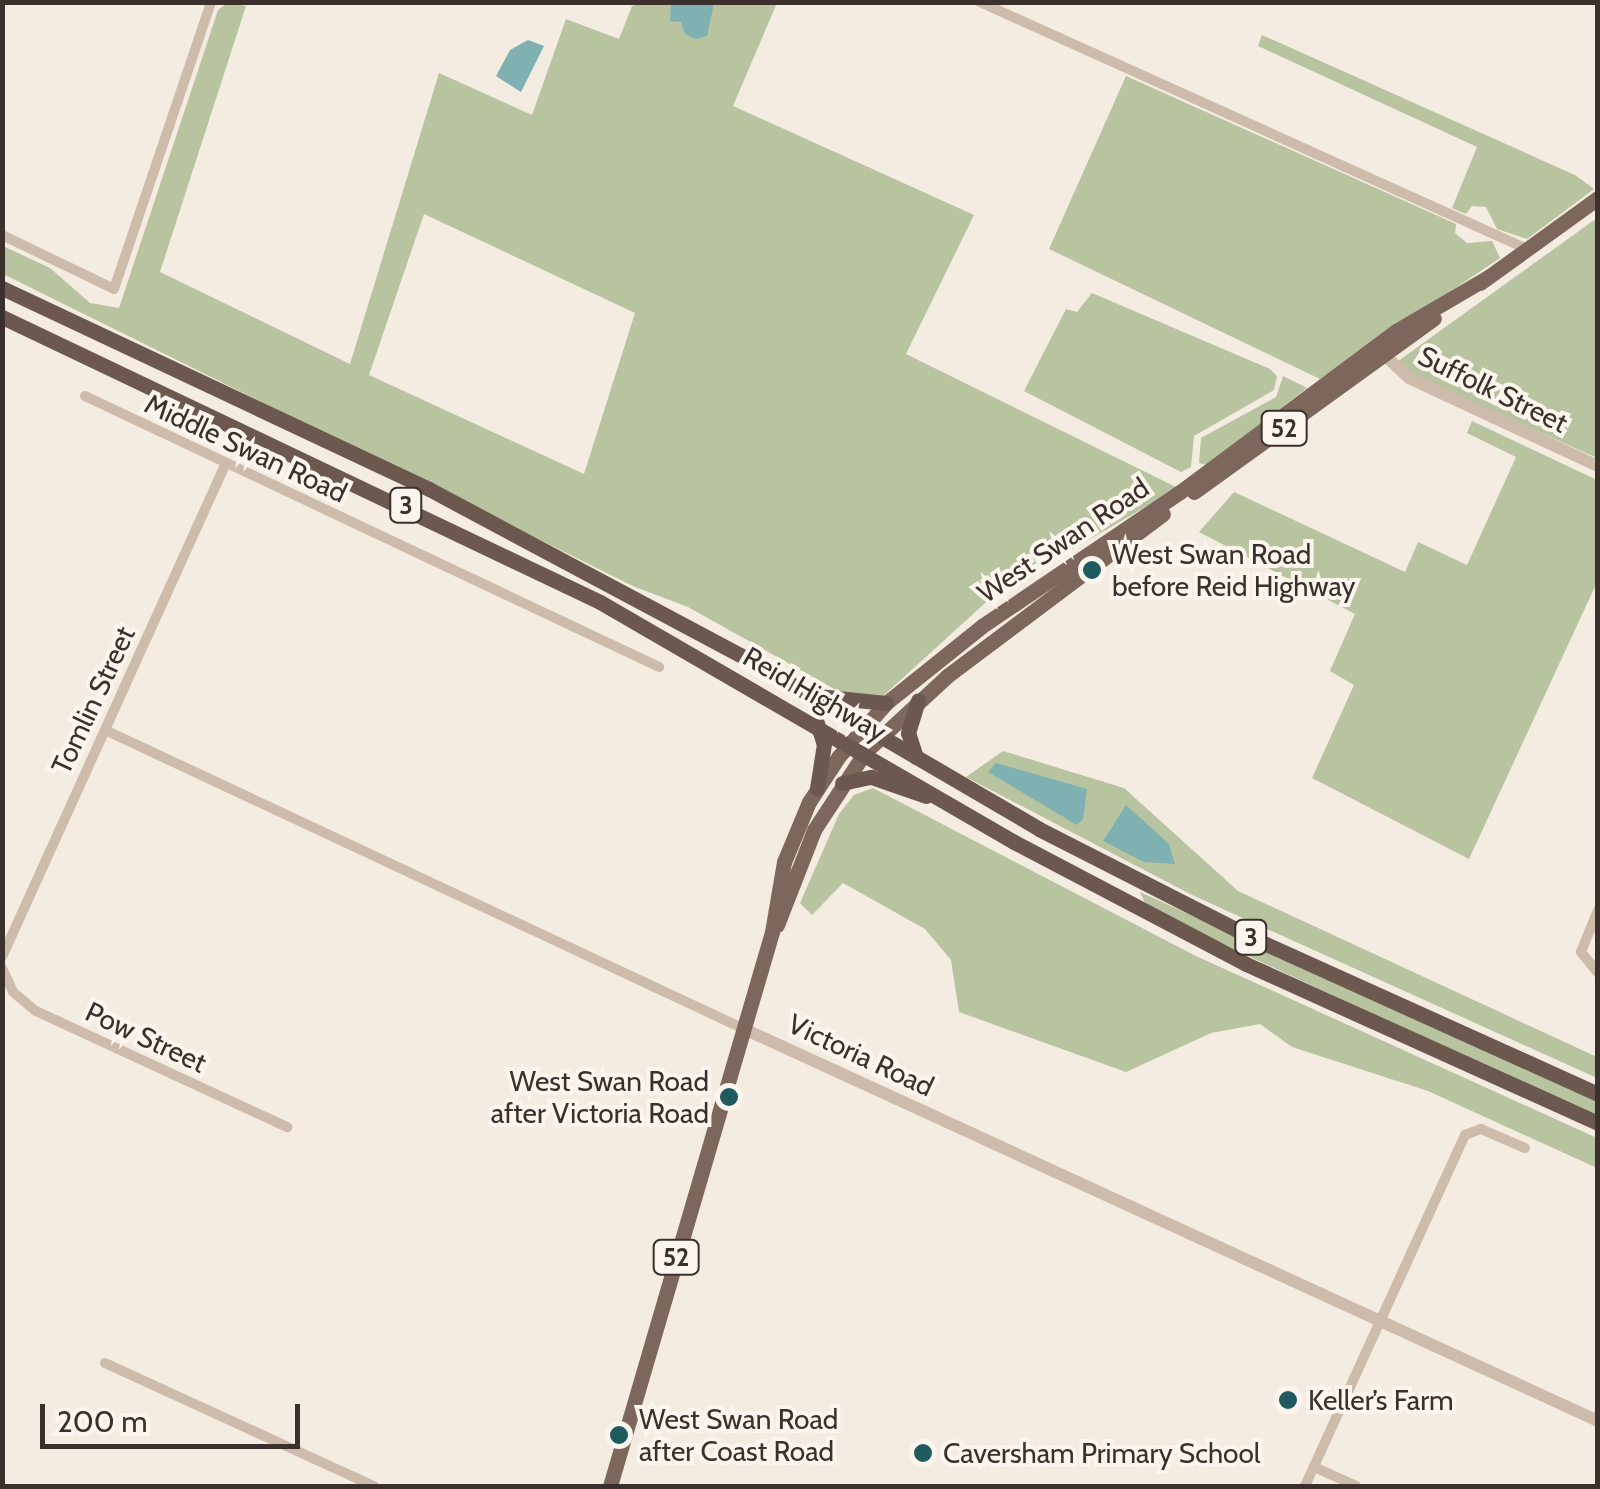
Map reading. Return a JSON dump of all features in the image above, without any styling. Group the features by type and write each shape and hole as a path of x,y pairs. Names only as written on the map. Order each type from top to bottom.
{"highway":[{"name":"Reid Highway","path":"2,288 429,489 1257,940 1598,1094"},
{"name":"Reid Highway","path":"2,320 415,509 817,723 940,798 1246,964 1598,1124"},
{"path":"814,696 886,703"},
{"path":"916,757 908,733 918,701"},
{"path":"817,723 824,744 818,788"},
{"path":"842,782 871,777 940,798"}],"main road":[{"name":"West Swan Road","path":"610,1486 772,932 784,862 818,788 850,743 886,703 1008,607 1180,492 1598,198"},
{"name":"West Swan Road","path":"772,932 842,782 880,736 1058,590 1380,351"}],"street":[{"path":"980,2 1527,249"},
{"path":"2,235 114,288 213,4"},
{"name":"Suffolk Street","path":"1380,351 1409,378 1598,466"},
{"name":"Middle Swan Road","path":"85,396 659,667"},
{"name":"Tomlin Street","path":"2,956 226,463"},
{"name":"Victoria Road","path":"105,730 1598,1421"},
{"path":"1598,910 1581,952 1598,973"},
{"name":"Pow Street","path":"2,968 13,992 36,1010 287,1128"},
{"path":"1305,1486 1465,1135 1481,1129 1524,1148"},
{"path":"105,1363 374,1486"},
{"path":"1314,1467 1356,1486"}],"green space":[{"path":"227,3 246,6 160,272 350,364 439,73 532,115 566,19 619,39 632,6 641,3 777,3 733,106 974,215 906,354 1178,488 994,595 883,696 845,695 688,607 635,587 3,274 3,246 50,268 90,303 119,308 218,10","holes":["424,214 635,313 584,474 369,375"]},
{"path":"1262,35 1575,175 1594,189 1527,239 1497,229 1486,207 1472,206 1466,214 1452,208 1477,147 1258,46"},
{"path":"1126,76 1456,224 1455,233 1467,243 1492,241 1500,258 1320,379 1049,249"},
{"path":"1597,218 1597,458 1423,380 1397,362"},
{"path":"1092,293 1270,369 1277,376 1274,390 1194,436 1191,467 1181,472 1024,391 1066,309 1077,312"},
{"path":"1283,376 1307,388 1207,465 1199,463 1201,438 1276,397"},
{"path":"1472,421 1597,480 1598,580 1469,859 1312,778 1354,685 1330,671 1355,614 1199,532 1234,492 1405,572 1418,542 1467,565 1516,457 1467,433"},
{"path":"1003,751 1124,788 1238,891 1597,1057 1597,1078 1192,895 966,777"},
{"path":"873,788 1196,956 1597,1138 1597,1168 1428,1091 1292,1047 1260,1024 1211,1033 1126,1072 959,1012 951,960 925,929 843,883 812,915 800,903 839,814 854,795"},
{"path":"1140,892 1597,1100 1597,1118 1186,927 1147,907"}],"water":[{"path":"671,3 714,3 707,36 696,39 685,34 681,22 670,21"},
{"path":"528,40 544,46 521,92 496,76 510,50"},
{"path":"996,763 1087,789 1083,819 1077,825 988,772"},
{"path":"1126,805 1169,844 1175,864 1144,862 1103,841"}],"place":[{"name":"West Swan Road before Reid Highway","path":"1092,570"},
{"name":"West Swan Road after Victoria Road","path":"729,1097"},
{"name":"Keller’s Farm","path":"1288,1400"},
{"name":"West Swan Road after Coast Road","path":"619,1435"},
{"name":"Caversham Primary School","path":"923,1453"}]}
